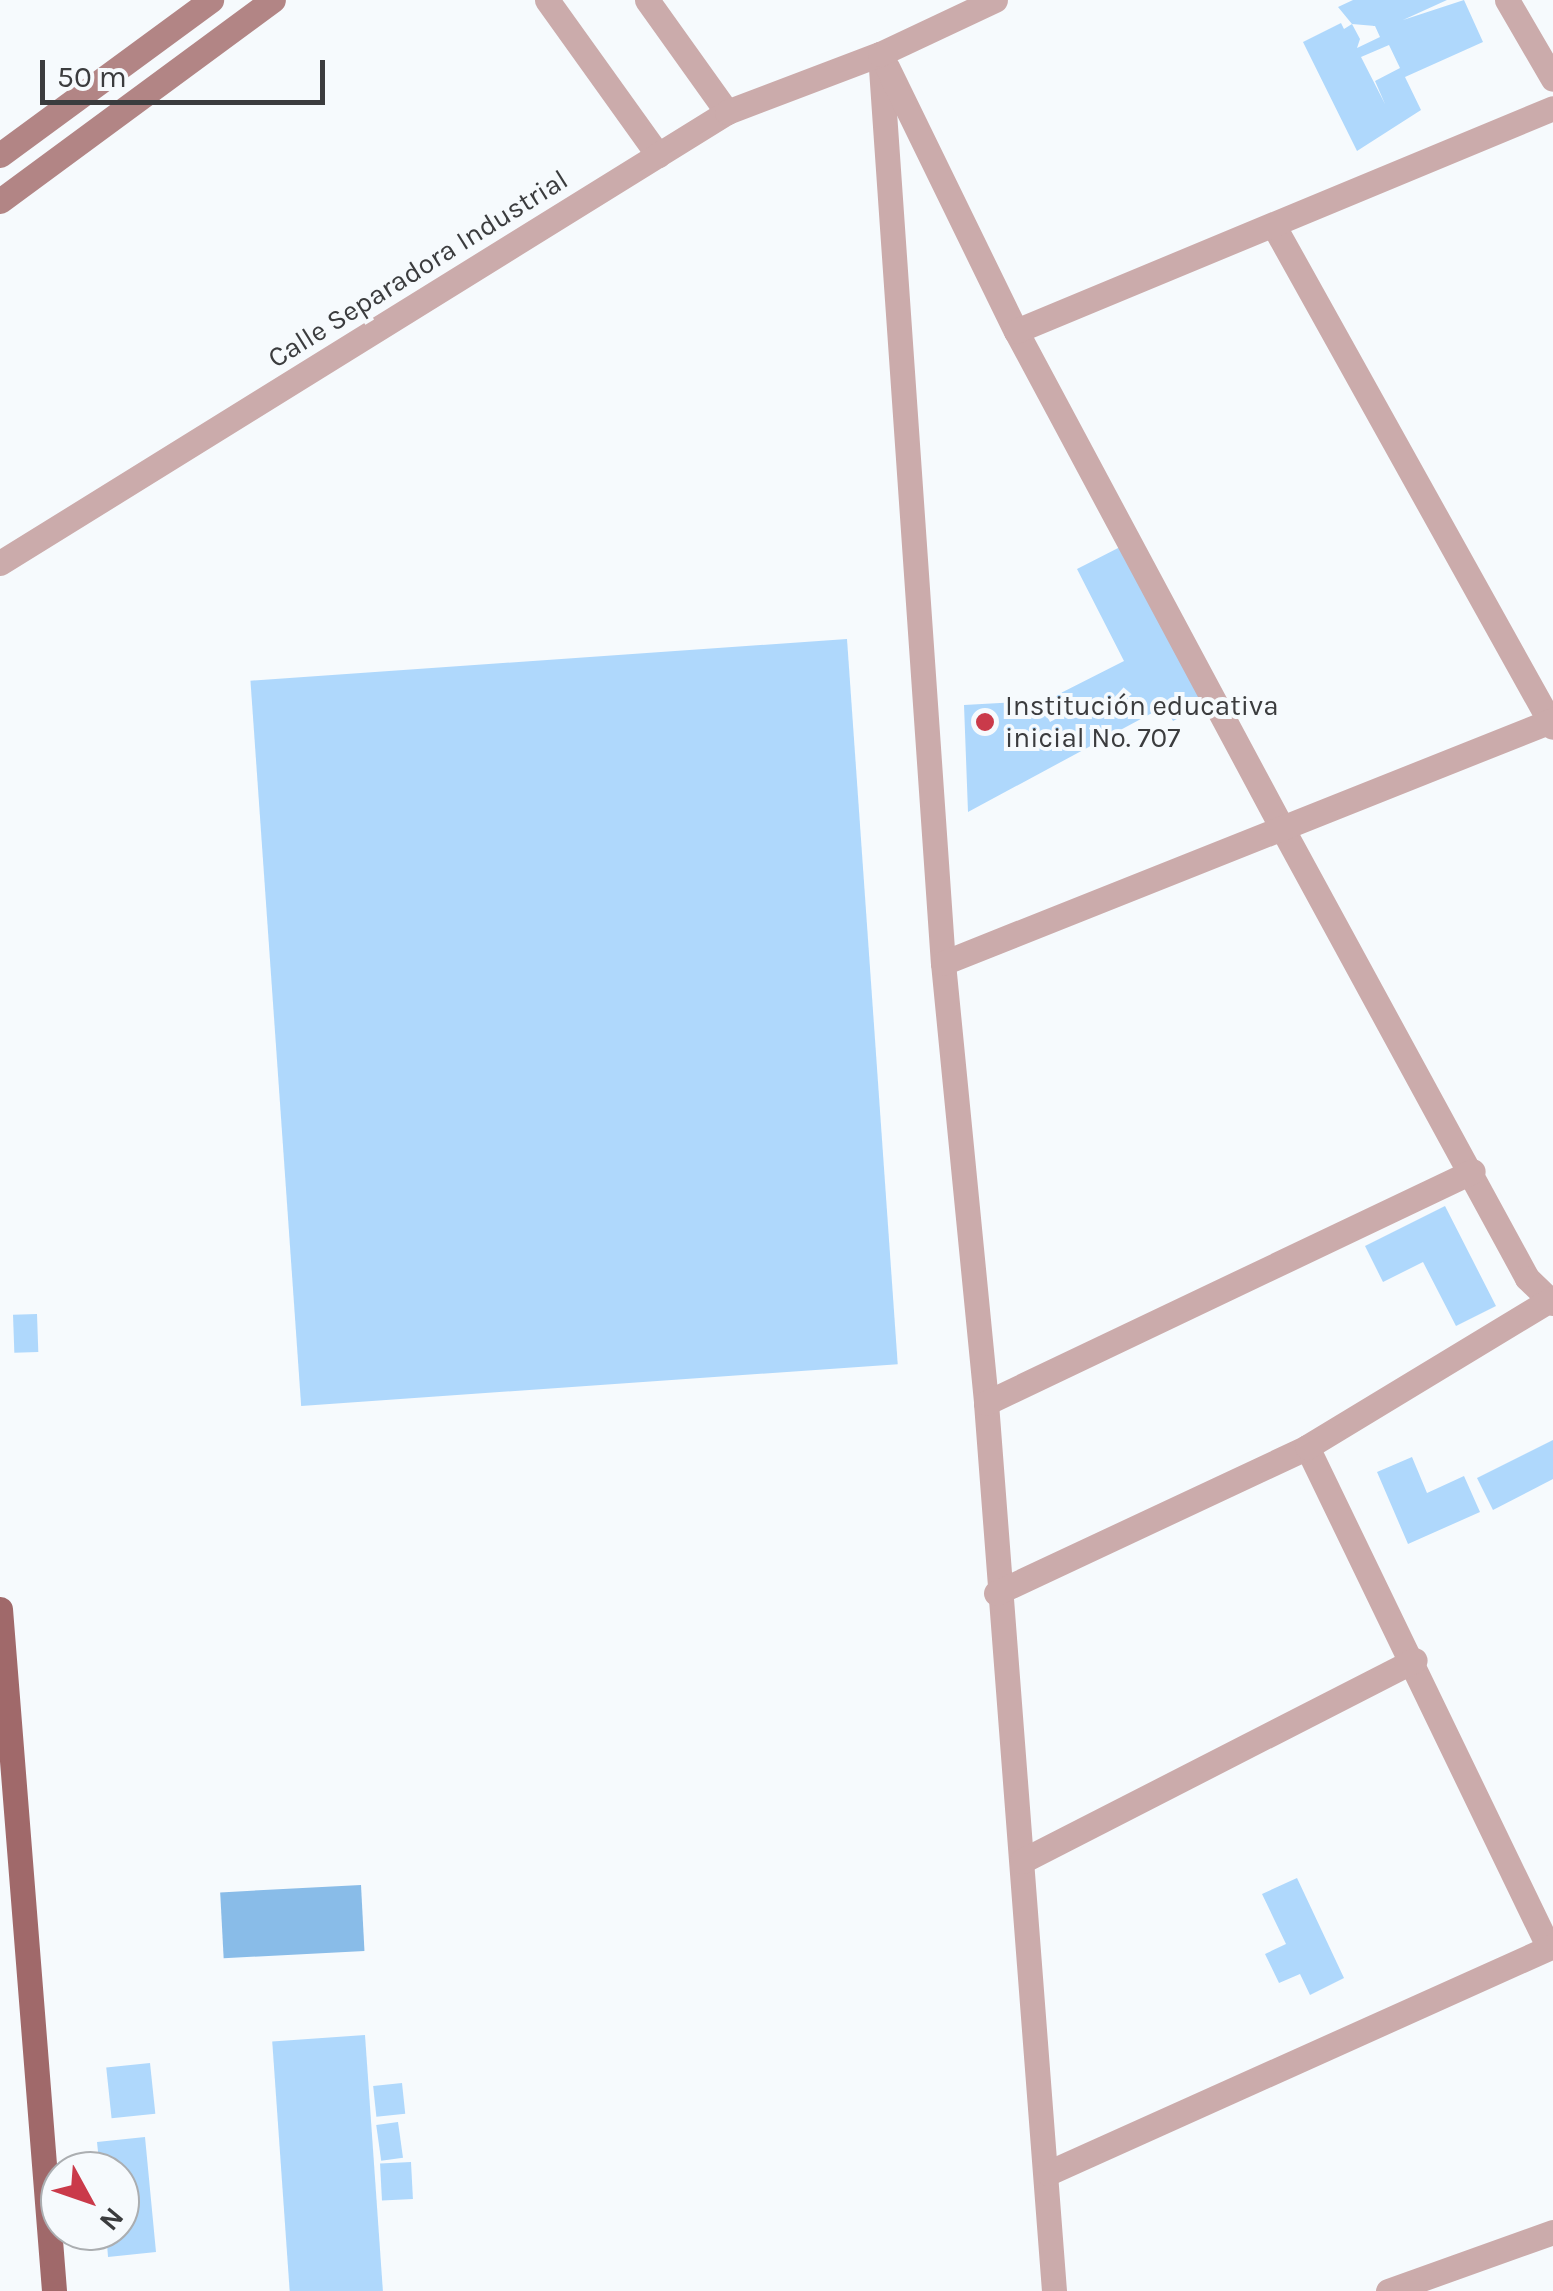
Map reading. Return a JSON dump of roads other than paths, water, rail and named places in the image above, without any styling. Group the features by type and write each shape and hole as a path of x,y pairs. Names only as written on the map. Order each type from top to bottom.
{"main road":[{"path":"0,1609 54,2291"}],"street":[{"path":"0,155 211,0"},
{"path":"0,201 273,0"},
{"path":"546,0 658,155"},
{"path":"647,0 727,112"},
{"name":"Calle Separadora Industrial","path":"0,562 727,112 880,54 996,0"},
{"path":"1507,0 1553,79"},
{"path":"880,54 1016,331 1282,828 1473,1171 1527,1278 1552,1300 1306,1447 996,1594"},
{"path":"880,54 942,963 986,1404 996,1594 1048,2173 1054,2291"},
{"path":"1016,331 1275,228 1553,108"},
{"path":"942,963 1552,723 1275,228"},
{"path":"986,1404 1473,1171"},
{"path":"1048,2173 1551,1947 1414,1660 1306,1447"},
{"path":"1022,1861 1414,1660"},
{"path":"1388,2291 1553,2232"}],"water":[{"path":"361,1885 364,1951 224,1958 220,1892"}],"place":[{"name":"Institución educativa inicial No. 707","path":"985,722"}]}
